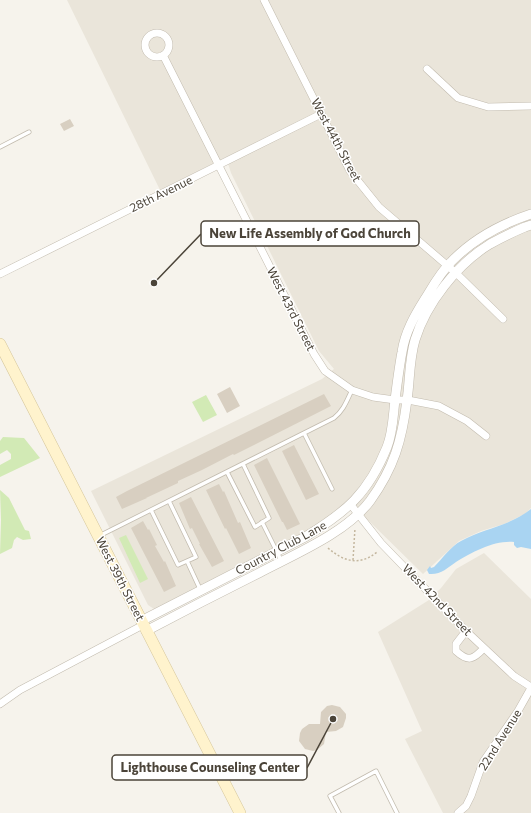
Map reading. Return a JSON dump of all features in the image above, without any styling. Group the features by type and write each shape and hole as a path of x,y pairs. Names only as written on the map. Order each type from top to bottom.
{"main road":[{"name":"West 39th Street","path":"0,344 240,813"}],"street":[{"name":"West 44th Street","path":"264,0 350,171 359,184 378,207 456,273 503,320"},
{"name":"West 43rd Street","path":"163,55 314,354 325,371 352,390 373,397 408,400 439,406 467,421 486,436"},
{"path":"427,70 458,98 488,107 531,106"},
{"name":"28th Avenue","path":"0,274 321,114"},
{"name":"Country Club Lane","path":"143,625 201,590 276,552 329,522 362,493 377,470 393,429 395,400 402,349 412,319 440,275 447,266 469,245 514,220 531,214"},
{"name":"Country Club Lane","path":"0,704 20,690 143,625 281,561 336,531 358,514 385,478 395,458 402,434 408,400 410,365 415,340 433,301 469,260 489,245 525,226 531,225"},
{"name":"West 42nd Street","path":"350,505 382,542 466,631 514,676 531,688"},
{"path":"466,631 456,644 456,650 463,658 472,659 484,648"},
{"name":"22nd Avenue","path":"458,813 466,806 483,762 518,712 531,688"}],"lane":[{"path":"0,147 29,132"},
{"path":"98,536 334,418 340,413 352,390"},
{"path":"304,433 332,489"},
{"path":"227,472 254,527 270,518 243,464"},
{"path":"151,510 178,565 187,562 196,557 168,501"},
{"path":"262,522 281,561"},
{"path":"187,562 201,590"},
{"path":"339,813 330,796 376,771 397,813"}],"path":[{"path":"352,561 355,528"},
{"path":"328,548 344,560 352,561 363,560 378,552"}],"shaded area":[{"path":"67,0 531,0 531,508 525,514 504,524 481,531 459,541 423,574 369,521 348,503 319,525 284,544 154,609 148,605 91,491 322,379 334,369 319,351 231,173 226,157 160,190"},
{"path":"484,553 531,599 531,813 443,813 405,739 422,731 378,632 429,600 456,569"}],"green space":[{"path":"206,395 217,415 203,422 192,402"},
{"path":"3,437 24,438 40,458 0,477 0,465 11,459 11,454 7,450 0,454 0,441"},
{"path":"0,490 9,498 25,530 29,531 31,539 23,540 17,537 14,540 12,548 0,554 1,520"},
{"path":"126,535 148,579 140,583 119,538"}],"water":[{"path":"531,509 531,549 521,547 517,548 514,545 514,542 499,543 476,551 462,558 447,569 429,574 427,570 430,566 431,568 434,567 458,543 506,523 523,515"}],"building":[{"path":"70,119 74,126 64,131 60,124"},
{"path":"230,387 240,406 227,413 217,394"},
{"path":"324,394 331,406 234,455 233,454 178,481 178,483 122,509 116,497"},
{"path":"294,445 319,494 306,500 282,451"},
{"path":"267,458 300,524 287,530 254,465"},
{"path":"219,484 223,492 224,491 238,523 240,522 251,548 239,554 206,490"},
{"path":"191,497 224,561 212,567 192,528 190,529 179,503"},
{"path":"143,521 148,530 149,529 157,545 155,546 164,562 165,561 176,586 164,592 131,528"},
{"path":"332,705 340,707 346,714 343,727 336,731 326,732 324,744 317,750 313,751 305,749 299,741 302,729 309,724 320,724 321,712 327,706"}],"place":[{"name":"New Life Assembly of God Church","path":"154,283"},
{"name":"Lighthouse Counseling Center","path":"333,719"}]}
